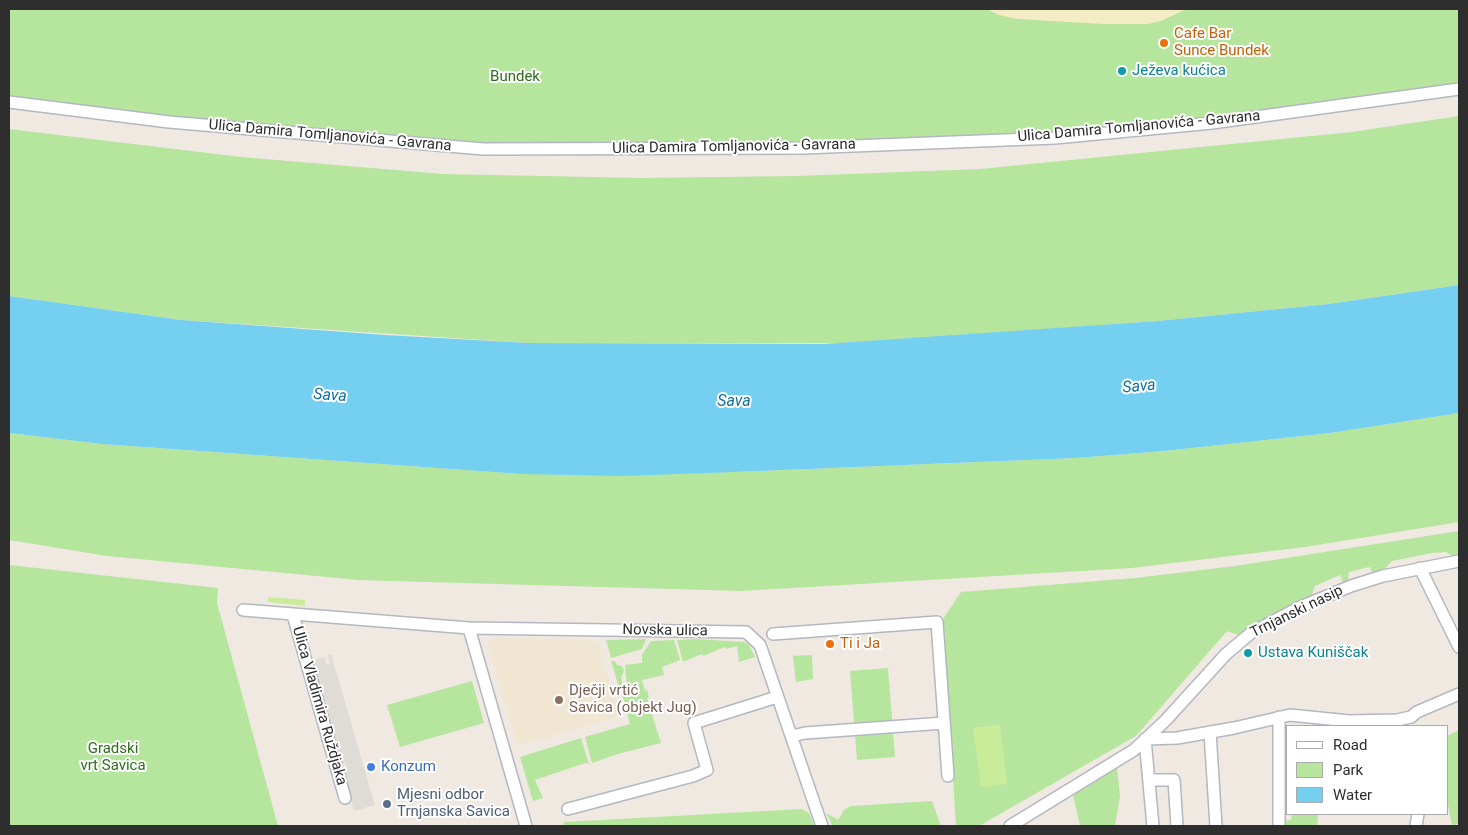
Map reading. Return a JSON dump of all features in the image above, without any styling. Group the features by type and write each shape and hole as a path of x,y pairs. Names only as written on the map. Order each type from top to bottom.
{"street":[{"name":"Ulica Damira Tomljanovića - Gavrana","path":"9,102 169,122 484,149 803,148 1074,136 1212,123 1459,89"},
{"name":"Trnjanski nasip","path":"1010,826 1134,750 1226,654 1251,633 1331,594 1383,576 1459,561"},
{"path":"1420,568 1459,647"},
{"name":"Ulica Vladimira Ruždjaka","path":"243,610 469,628"},
{"name":"Ulica Vladimira Ruždjaka","path":"293,615 345,798"},
{"path":"773,634 937,622 948,776"},
{"path":"469,628 526,826"},
{"name":"Novska ulica","path":"469,628 746,632 760,645 822,826"},
{"path":"1153,826 1145,739 1163,740 1298,715 1365,722 1411,722 1417,712 1459,694"},
{"path":"568,809 693,776 707,770 694,723 777,697"},
{"path":"1279,826 1280,717"},
{"path":"792,736 822,731 944,723"},
{"path":"1210,732 1216,826"},
{"path":"1150,780 1174,780 1176,826"}],"shaded area":[{"name":"Dječji vrtić Savica (objekt Jug)","path":"496,637 598,641 619,716 518,746 487,644"},
{"path":"331,654 375,805 354,811 342,768 346,767 346,763 341,764 312,657 314,660 324,657 327,665 330,664 328,656"}],"green space":[{"name":"Bundek","path":"9,9 1459,9 1459,86 1307,107 1047,134 807,147 524,146 311,133 9,98"},
{"path":"1459,116 1459,285 1329,304 1158,321 854,343 528,343 181,320 9,296 9,129 241,157 443,174 641,178 797,176 980,169 1352,132"},
{"path":"1459,413 1459,522 1305,547 1132,568 741,591 358,580 107,556 9,540 9,433 102,444 521,474 734,472 1076,458 1164,451 1330,433"},
{"path":"1459,531 1459,556 1454,557 1446,552 1432,553 1392,561 1384,570 1373,573 1369,567 1349,572 1348,581 1343,582 1340,575 1315,586 1311,597 1240,636 1227,631 1136,736 979,826 956,826 943,619 961,592 1135,578 1235,566"},
{"name":"Gradski vrt Savica","path":"9,565 218,588 217,603 278,826 9,826"},
{"path":"268,597 305,600 305,606 268,602"},
{"path":"646,639 642,649 611,658 606,640"},
{"path":"694,639 744,642 749,645 755,657 739,662 737,646 726,649 725,647 683,662 677,640"},
{"path":"674,640 680,660 662,667 664,675 642,680 645,691 647,690 649,697 647,698 661,743 592,763 585,737 630,724 621,690 627,688 625,665 642,663 642,655 651,641"},
{"path":"812,655 813,679 796,682 793,656"},
{"path":"611,661 615,661 617,665 622,666 624,671 621,677 623,686 619,687"},
{"path":"888,668 895,757 857,760 850,671"},
{"path":"472,681 484,723 400,747 387,705"},
{"path":"1000,724 1007,784 981,787 973,728"},
{"path":"1459,730 1459,824 1452,825 1448,805 1448,736"},
{"path":"581,738 589,764 585,763 535,780 543,798 533,801 520,757"},
{"path":"1117,768 1120,796 1115,826 1080,826 1073,795"},
{"path":"932,801 941,826 833,826 826,813 838,820 844,810 851,806"},
{"path":"802,809 809,813 814,826 563,826 564,822"},
{"path":"1292,815 1318,815 1317,826 1283,826 1283,821 1291,820"}],"sand":[{"path":"987,9 1187,9 1161,21 1148,24 1103,24 1017,19 999,15"}],"water":[{"name":"Sava","path":"1459,285 1459,413 1330,433 1164,451 1076,458 623,476 521,474 102,444 9,433 9,296 181,320 385,335 528,343 824,344 1158,321 1329,304"}],"place":[{"name":"Cafe Bar Sunce Bundek","path":"1164,43"},
{"name":"Ježeva kućica","path":"1122,71"},
{"name":"Ti i Ja","path":"830,644"},
{"name":"Ustava Kuniščak","path":"1248,653"},
{"name":"Dječji vrtić Savica (objekt Jug)","path":"559,700"},
{"name":"Konzum","path":"371,767"},
{"name":"Mjesni odbor Trnjanska Savica","path":"387,804"}]}
